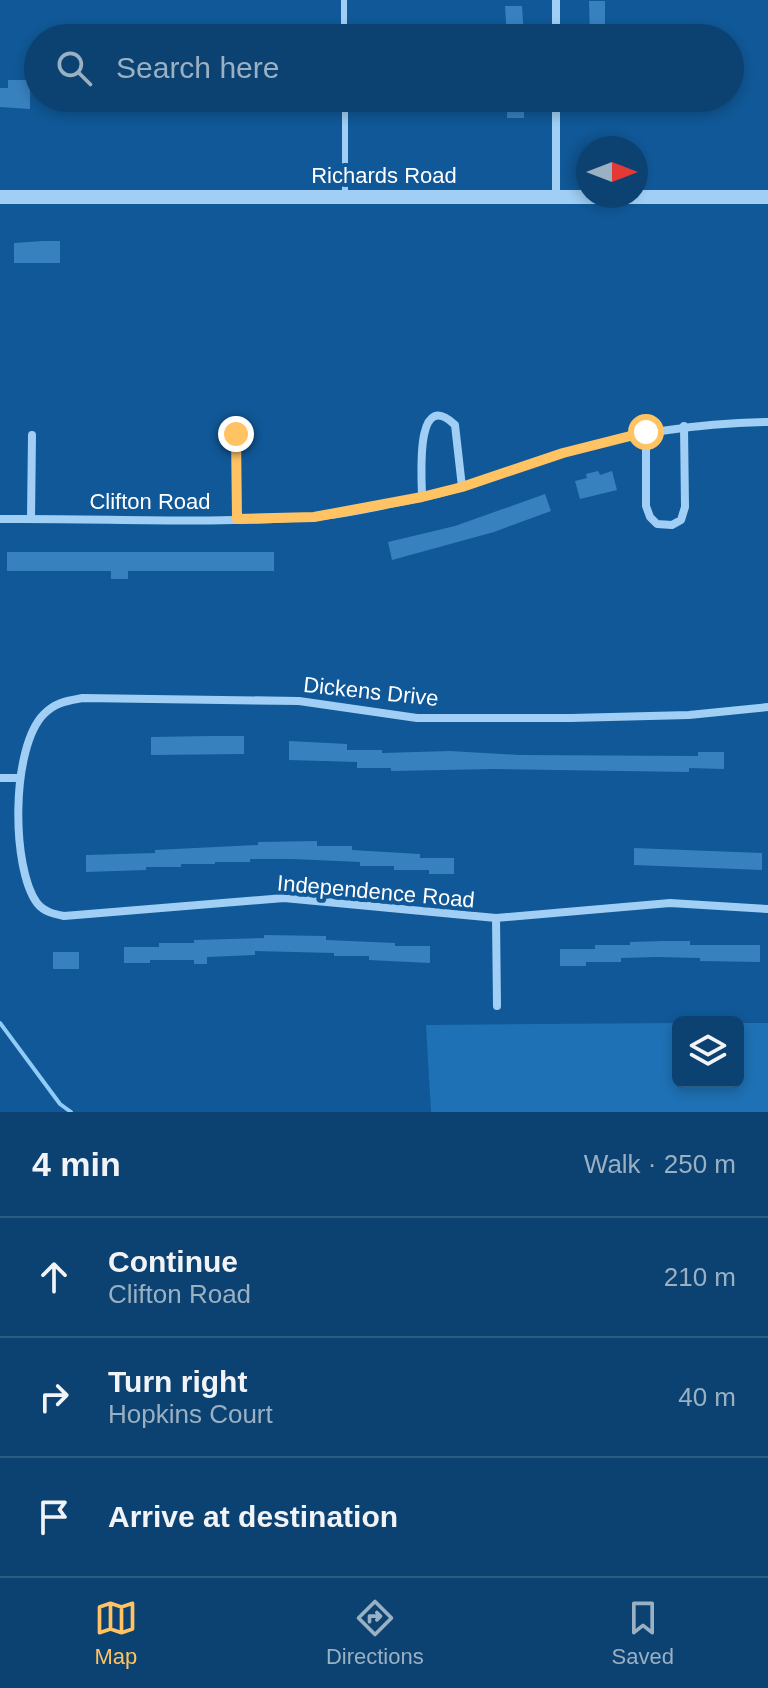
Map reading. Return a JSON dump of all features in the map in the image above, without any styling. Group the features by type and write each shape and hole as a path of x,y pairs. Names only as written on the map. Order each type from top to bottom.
{"street":[{"path":"556,0 556,24"},
{"path":"556,112 556,197"},
{"name":"Richards Road","path":"0,197 768,197"},
{"path":"422,497 422,432 428,421 438,417 447,418 455,425 462,487"},
{"name":"Clifton Road","path":"0,519 314,517 462,487 563,453 646,432 684,426 768,422"},
{"path":"646,432 646,506 657,524 672,525 681,520 685,507 684,426"},
{"path":"236,434 237,519"},
{"path":"31,519 32,435"},
{"name":"Dickens Drive","path":"19,778 27,744 41,716 57,703 83,698 299,701 417,718 660,716 768,707"},
{"path":"0,778 19,778"},
{"name":"Independence Road","path":"19,778 21,866 39,905 51,914 64,916 284,898 496,918 670,903 768,909"},
{"path":"496,918 497,1006"}],"lane":[{"path":"344,0 344,24"},
{"path":"345,112 345,197"}],"shaded area":[{"path":"672,1023 672,1088 744,1088 744,1023 768,1023 768,1112 431,1112 426,1025"}],"building":[{"path":"589,1 605,1 605,24 590,24"},
{"path":"505,6 522,6 523,24 506,24"},
{"path":"8,80 24,80 24,109 0,107 0,88 8,88"},
{"path":"507,112 524,112 524,118 507,118"},
{"path":"60,241 60,263 14,263 14,243"},
{"path":"598,471 600,475 612,471 617,490 580,499 575,481"},
{"path":"545,494 551,511 494,532 392,560 388,542 455,526"},
{"path":"7,552 274,552 274,571 128,571 128,579 111,579 111,571 7,571"},
{"path":"244,736 244,754 151,755 151,737"},
{"path":"289,741 347,744 347,750 382,750 382,753 450,751 519,755 698,756 698,752 724,752 724,769 689,768 689,772 391,771 391,768 357,768 357,762 289,760"},
{"path":"317,841 317,846 352,846 352,850 420,854 420,858 454,858 454,874 394,870 394,866 360,866 360,862 292,859 250,859 250,862 86,872 86,855 155,853 155,850 258,845 258,842"},
{"path":"634,848 762,853 762,870 634,865"},
{"path":"264,935 326,936 326,940 430,946 430,963 369,960 369,956 334,956 334,953 255,951 255,955 207,957 207,964 194,964 194,960 124,963 124,947 159,947 159,943 194,943 194,940 264,938"},
{"path":"690,941 690,945 760,945 760,962 656,957 621,958 621,962 586,962 586,966 560,966 560,949 595,949 595,945 630,945 630,942"},
{"path":"53,952 79,952 79,969 53,969"}],"waterway":[{"path":"0,1023 60,1104 71,1112"}],"route":[{"path":"236,434 237,519 314,517 422,497 563,453 646,432"}]}
